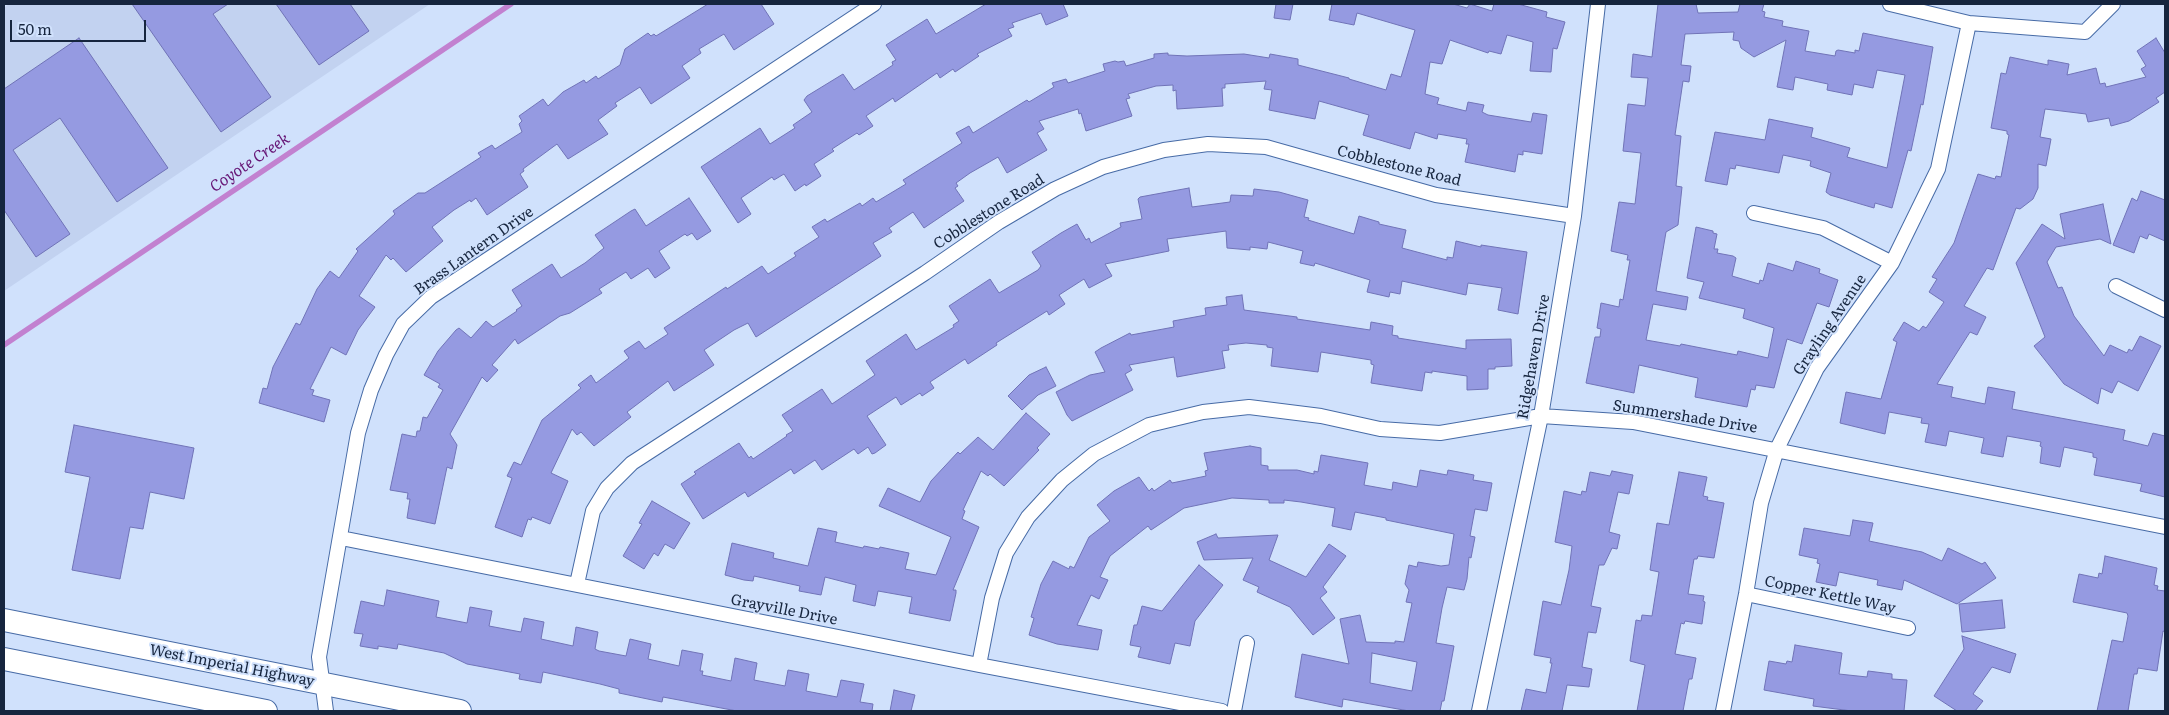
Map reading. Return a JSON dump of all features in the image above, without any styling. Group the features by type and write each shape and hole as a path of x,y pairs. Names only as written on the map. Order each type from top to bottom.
{"main road":[{"name":"West Imperial Highway","path":"4,620 460,711"},
{"path":"4,633 26,625"},
{"path":"4,659 266,711"}],"street":[{"name":"Brass Lantern Drive","path":"326,711 319,657 358,433 371,390 403,324 431,297 874,4"},
{"name":"Ridgehaven Drive","path":"1479,711 1541,416 1574,216 1598,4"},
{"path":"1890,4 1969,22 2085,32 2113,4"},
{"name":"Grayling Avenue","path":"1723,711 1746,594 1761,503 1778,449 1817,368 1892,263 1938,169 1969,22"},
{"name":"Cobblestone Road","path":"577,584 593,511 607,488 632,463 925,273 999,222 1055,189 1103,167 1164,150 1208,144 1266,147 1436,195 1574,216"},
{"path":"1754,214 1823,228 1892,263"},
{"path":"2116,286 2165,310"},
{"name":"Summershade Drive","path":"979,665 994,589 1006,553 1028,517 1062,480 1094,454 1149,424 1203,412 1249,407 1321,416 1380,429 1440,433 1541,416 1633,422 1778,449 2165,527"},
{"name":"Grayville Drive","path":"341,538 979,665 1222,711"},
{"name":"Copper Kettle Way","path":"1746,594 1908,628"},
{"path":"1234,711 1247,643"}],"shaded area":[{"path":"9,4 430,4 4,291 4,8"}],"building":[{"path":"132,4 228,4 213,14 271,97 221,132"},
{"path":"276,4 350,4 369,31 319,65"},
{"path":"708,4 761,4 774,24 734,50 724,34 699,49 701,53 682,66 690,78 651,104 640,87 615,103 617,106 598,120 608,134 568,159 557,144 523,169 524,171 520,174 528,187 487,215 476,198 454,210 432,227 443,241 406,272 393,258 391,260 386,255 359,296 375,307 358,330 346,355 331,347 310,389 314,390 312,395 330,400 324,422 259,403 263,388 267,389 273,367 296,323 300,325 317,289 330,271 339,278 358,251 356,249 395,214 393,211 418,193 425,193 481,157 478,153 492,145 495,149 522,132 519,124 522,121 519,116 543,99 548,106 563,92 584,80 586,83 596,76 598,79 620,65 625,49 648,33 651,36 654,34 656,36"},
{"path":"986,4 1063,4 1068,16 1046,25 1041,13 1012,23 1014,27 1008,29 1012,36 977,54 979,56 955,72 953,69 940,78 937,73 895,102 893,98 866,116 873,126 859,135 857,133 832,149 834,151 814,164 821,176 806,186 805,184 795,191 784,174 774,180 772,177 741,198 751,214 738,223 701,167 760,128 770,144 795,128 793,125 812,112 804,100 807,96 843,74 854,90 893,65 892,62 896,60 886,45 927,19 936,34"},
{"path":"1276,4 1293,4 1290,20 1274,18"},
{"path":"1332,4 1453,4 1467,8 1470,4 1492,11 1494,4 1518,4 1547,12 1546,17 1565,22 1557,49 1553,48 1551,72 1530,71 1533,42 1507,35 1501,54 1489,51 1488,53 1450,40 1442,64 1430,62 1425,94 1439,98 1437,104 1466,111 1468,102 1484,105 1482,112 1488,115 1531,122 1533,113 1547,115 1542,154 1523,151 1523,155 1518,154 1515,172 1465,162 1469,144 1466,144 1467,139 1438,134 1437,139 1415,132 1410,149 1363,135 1369,115 1319,101 1315,119 1269,110 1272,90 1264,89 1266,81 1225,84 1225,88 1222,88 1223,106 1177,109 1176,90 1173,91 1173,85 1156,86 1128,94 1130,98 1126,99 1132,116 1086,131 1078,109 1039,121 1044,129 1037,133 1047,150 1007,173 998,157 970,173 956,183 958,186 955,188 964,201 924,228 913,212 889,228 892,232 873,243 881,256 756,337 748,323 734,330 704,350 714,365 674,391 668,381 627,412 631,417 594,446 581,432 577,435 572,429 551,473 568,481 550,524 532,517 531,520 528,519 522,537 495,527 512,478 507,476 514,462 521,465 542,420 581,388 578,385 591,375 596,383 629,358 624,351 639,341 645,349 668,334 664,328 726,287 727,289 762,266 768,274 796,256 794,253 819,237 812,227 825,219 827,222 860,203 862,206 873,198 876,202 906,184 903,180 962,143 956,133 969,126 973,133 1027,100 1029,102 1054,87 1052,83 1066,79 1068,83 1105,71 1103,64 1124,61 1126,66 1154,58 1154,54 1168,53 1168,55 1187,56 1244,54 1269,58 1270,54 1298,59 1298,65 1386,90 1391,74 1401,77 1415,30 1357,13 1354,25 1329,20"},
{"path":"1658,4 1696,4 1698,13 1738,12 1740,4 1764,4 1762,11 1765,12 1764,17 1783,21 1782,26 1809,31 1805,51 1835,56 1838,50 1855,53 1855,50 1859,51 1863,33 1933,47 1923,105 1921,104 1911,151 1908,150 1892,208 1875,203 1874,208 1830,195 1826,192 1831,173 1810,166 1811,161 1783,155 1779,173 1736,165 1735,169 1730,168 1727,185 1705,181 1715,132 1765,140 1769,119 1813,128 1811,137 1850,148 1847,157 1887,168 1905,75 1877,70 1873,88 1854,84 1852,95 1827,90 1828,84 1795,77 1793,90 1777,87 1786,40 1754,57 1741,48 1739,41 1733,40 1734,32 1685,34 1681,65 1691,66 1689,82 1683,81 1675,135 1681,136 1676,186 1682,187 1678,225 1666,232 1656,291 1688,297 1686,310 1653,304 1646,340 1680,346 1681,344 1737,355 1738,351 1768,358 1774,328 1743,318 1745,309 1699,298 1704,282 1687,278 1696,227 1713,231 1713,233 1717,234 1714,249 1718,249 1717,253 1736,258 1732,276 1759,284 1760,280 1763,281 1768,263 1793,271 1796,261 1820,269 1819,273 1838,280 1829,307 1817,303 1802,344 1787,339 1774,388 1756,385 1755,390 1751,389 1747,407 1695,397 1698,378 1639,365 1634,393 1586,383 1595,337 1600,337 1601,329 1597,328 1601,303 1619,307 1620,299 1623,300 1630,260 1627,260 1628,255 1611,251 1619,202 1635,204 1641,153 1623,151 1628,104 1645,106 1648,78 1631,77 1633,54 1652,57"},
{"path":"79,38 168,168 117,202 60,118 13,150 70,234 36,257 4,210 4,89"},
{"path":"2156,38 2165,53 2165,92 2156,98 2159,102 2129,121 2111,126 2109,118 2088,122 2086,114 2045,109 2040,137 2051,139 2046,166 2038,164 2038,188 2033,199 2020,209 2016,208 1993,270 1987,268 1964,306 1986,317 1977,335 1970,332 1937,384 1953,387 1951,397 1985,404 1988,387 2015,392 2012,409 2125,430 2123,440 2148,446 2153,433 2165,436 2165,497 2140,491 2142,484 2094,475 2097,458 2093,457 2093,453 2064,447 2060,467 2040,463 2041,442 2007,436 2003,457 1981,453 1984,438 1949,431 1946,446 1925,442 1929,424 1921,423 1922,418 1889,412 1885,434 1840,423 1846,392 1881,399 1897,342 1893,340 1904,322 1919,331 1923,326 1926,328 1944,302 1929,292 1937,279 1932,277 1954,243 1978,174 1995,179 1996,176 2001,177 2009,135 2007,131 1991,128 2001,73 2006,74 2010,57 2048,65 2048,60 2069,64 2067,75 2096,68 2100,84 2105,83 2106,87 2146,77 2141,69 2146,66 2137,51"},
{"path":"1189,188 1192,207 1230,202 1231,195 1253,196 1254,189 1279,192 1308,200 1304,217 1309,218 1308,220 1354,234 1359,216 1379,222 1379,224 1406,230 1402,248 1447,260 1447,257 1453,258 1456,241 1481,247 1481,245 1527,252 1518,314 1498,310 1502,288 1468,283 1466,295 1402,281 1400,294 1390,292 1389,297 1367,292 1370,280 1315,263 1314,266 1300,263 1303,251 1268,242 1267,249 1250,247 1250,250 1227,248 1226,231 1167,239 1169,251 1105,264 1112,276 1089,288 1084,279 1059,295 1065,304 1049,315 1047,311 996,343 997,345 968,364 965,359 930,382 934,388 922,396 920,393 901,405 896,397 867,416 886,445 875,453 872,454 868,447 858,454 854,449 822,470 815,460 794,474 791,469 748,497 745,492 703,519 681,484 696,474 694,472 739,443 749,458 751,456 753,459 793,431 782,415 822,389 832,404 875,375 866,361 906,334 916,350 954,327 953,325 959,321 949,306 990,279 999,293 1038,270 1041,266 1032,252 1061,233 1077,224 1086,240 1089,238 1091,243 1121,227 1120,223 1142,219 1138,199 1140,197"},
{"path":"2141,191 2165,200 2165,241 2149,234 2147,239 2140,236 2134,253 2113,245 2132,198 2137,201"},
{"path":"689,198 711,231 697,240 692,233 687,236 685,234 659,251 670,268 655,278 648,268 631,279 626,272 599,289 602,293 570,313 560,316 518,344 515,339 492,365 498,370 487,382 482,377 450,434 457,445 452,469 447,467 435,524 407,518 410,499 407,499 408,493 390,490 402,434 416,437 417,431 420,431 423,417 427,418 443,390 438,387 440,384 424,375 438,351 456,330 459,328 471,338 486,321 493,327 517,311 522,306 512,290 552,264 561,278 585,263 604,248 595,235 631,211 635,209 646,226"},
{"path":"2103,204 2111,244 2100,239 2056,247 2047,262 2058,288 2062,287 2074,316 2104,356 2110,345 2127,353 2129,349 2132,351 2140,336 2161,346 2138,391 2118,381 2112,393 2101,388 2098,404 2064,384 2034,346 2045,337 2016,263 2042,224 2065,239 2060,214"},
{"path":"1242,295 1244,310 1370,330 1371,322 1393,326 1392,335 1398,336 1398,338 1466,349 1466,340 1511,339 1512,366 1488,369 1488,389 1467,390 1467,376 1432,371 1432,373 1425,372 1422,391 1371,383 1374,365 1371,364 1371,360 1321,352 1318,372 1271,366 1273,348 1267,347 1267,345 1246,343 1228,345 1229,350 1222,351 1225,368 1177,377 1174,357 1129,365 1132,370 1125,374 1133,390 1072,421 1067,415 1056,392 1090,375 1105,372 1095,352 1130,333 1131,335 1174,327 1173,321 1206,315 1205,308 1227,305 1226,297"},
{"path":"1046,367 1056,386 1038,395 1022,410 1008,396 1029,375"},
{"path":"1026,413 1050,434 1037,448 1039,450 1004,486 990,474 988,476 981,471 963,510 965,511 962,519 979,527 953,590 956,590 956,593 950,621 909,613 912,597 878,591 875,606 853,601 856,585 825,577 821,595 799,591 800,586 754,576 753,581 725,575 732,543 774,553 773,558 808,566 818,528 837,532 835,542 863,548 864,546 879,549 880,547 909,553 905,569 936,575 951,537 879,506 888,488 920,502 931,481 958,452 960,454 978,437 993,450"},
{"path":"74,425 194,448 184,499 150,492 143,529 130,527 120,579 72,570 90,477 65,472"},
{"path":"1250,446 1261,448 1261,465 1268,466 1268,470 1297,470 1314,474 1314,471 1318,472 1321,455 1368,463 1364,485 1392,490 1393,482 1417,487 1420,470 1447,475 1448,470 1474,475 1473,480 1492,483 1487,511 1475,509 1470,536 1475,537 1471,558 1469,557 1464,590 1447,587 1442,608 1436,643 1454,646 1444,701 1442,701 1440,711 1409,711 1343,699 1342,707 1295,697 1302,654 1349,664 1340,619 1360,615 1366,642 1404,642 1412,603 1406,602 1409,590 1405,584 1409,565 1417,567 1418,562 1441,566 1449,565 1454,534 1355,512 1351,530 1332,526 1335,508 1284,500 1284,503 1269,503 1269,500 1232,498 1184,508 1151,530 1148,526 1110,556 1100,577 1108,580 1099,599 1091,595 1077,625 1102,630 1098,650 1057,644 1029,635 1034,618 1031,617 1041,584 1053,561 1069,569 1070,566 1074,568 1089,537 1110,521 1097,505 1114,491 1139,477 1149,491 1152,488 1154,491 1170,480 1172,483 1206,476 1205,471 1208,470 1204,453","holes":["1372,653 1417,662 1412,691 1370,683"]},
{"path":"1612,471 1633,475 1629,494 1618,492 1609,532 1620,535 1617,549 1612,548 1604,565 1599,565 1591,606 1601,608 1596,633 1588,632 1582,667 1592,669 1589,687 1567,685 1562,711 1521,711 1526,689 1546,693 1552,663 1550,663 1551,658 1534,655 1543,601 1561,605 1569,570 1572,546 1555,542 1564,491 1581,495 1582,491 1586,492 1590,472 1610,476"},
{"path":"1679,472 1707,477 1703,496 1708,497 1707,500 1724,503 1714,558 1698,556 1697,559 1694,559 1688,594 1704,596 1702,624 1685,621 1684,624 1681,623 1675,654 1696,658 1692,679 1689,679 1683,711 1637,711 1645,665 1630,661 1636,620 1641,621 1642,615 1652,616 1659,572 1650,570 1657,523 1669,525"},
{"path":"652,501 690,523 674,549 665,544 658,556 654,553 644,569 623,556 642,524 639,523"},
{"path":"1853,520 1873,523 1869,541 1922,552 1942,561 1948,548 1982,564 1985,562 1996,578 1957,604 1904,580 1902,590 1877,585 1878,580 1839,572 1836,586 1816,582 1820,564 1817,563 1818,559 1799,555 1804,528 1850,536"},
{"path":"1216,534 1218,538 1278,535 1269,560 1306,577 1329,544 1346,556 1323,587 1327,592 1320,598 1335,618 1313,635 1290,607 1257,592 1259,587 1243,580 1253,558 1204,560 1197,542"},
{"path":"2105,556 2157,568 2154,585 2158,586 2157,590 2165,591 2165,632 2163,631 2157,671 2138,668 2137,674 2134,674 2128,711 2097,711 2112,640 2123,642 2127,613 2073,602 2079,574 2098,578 2099,573 2102,574"},
{"path":"1199,565 1223,585 1195,621 1190,646 1175,643 1170,664 1138,657 1141,647 1130,645 1134,625 1137,625 1142,606 1162,611"},
{"path":"387,590 439,601 436,617 467,623 470,607 492,611 489,626 521,632 524,618 544,622 541,639 573,646 576,627 598,632 595,649 599,651 626,656 630,639 651,644 648,659 679,666 682,650 703,654 700,671 703,671 702,675 731,681 735,658 757,663 754,680 785,686 788,670 809,674 806,691 837,697 841,680 864,684 860,702 873,704 872,711 737,711 663,697 662,702 619,693 619,689 600,684 543,672 541,683 519,679 520,674 467,664 444,653 398,644 397,649 378,646 378,649 360,646 363,634 354,633 361,601 384,606"},
{"path":"2002,600 2005,628 1962,632 1959,604"},
{"path":"1962,636 2016,654 2010,673 1992,667 1973,694 1983,701 1975,711 1957,711 1934,696 1964,649"},
{"path":"1795,645 1842,653 1839,674 1867,677 1868,671 1892,674 1892,679 1907,680 1904,711 1852,711 1813,706 1814,699 1764,690 1769,661 1786,664 1787,661 1792,662"},
{"path":"894,690 915,695 911,711 890,711"}],"waterway":[{"name":"Coyote Creek","path":"4,345 511,4"}]}
